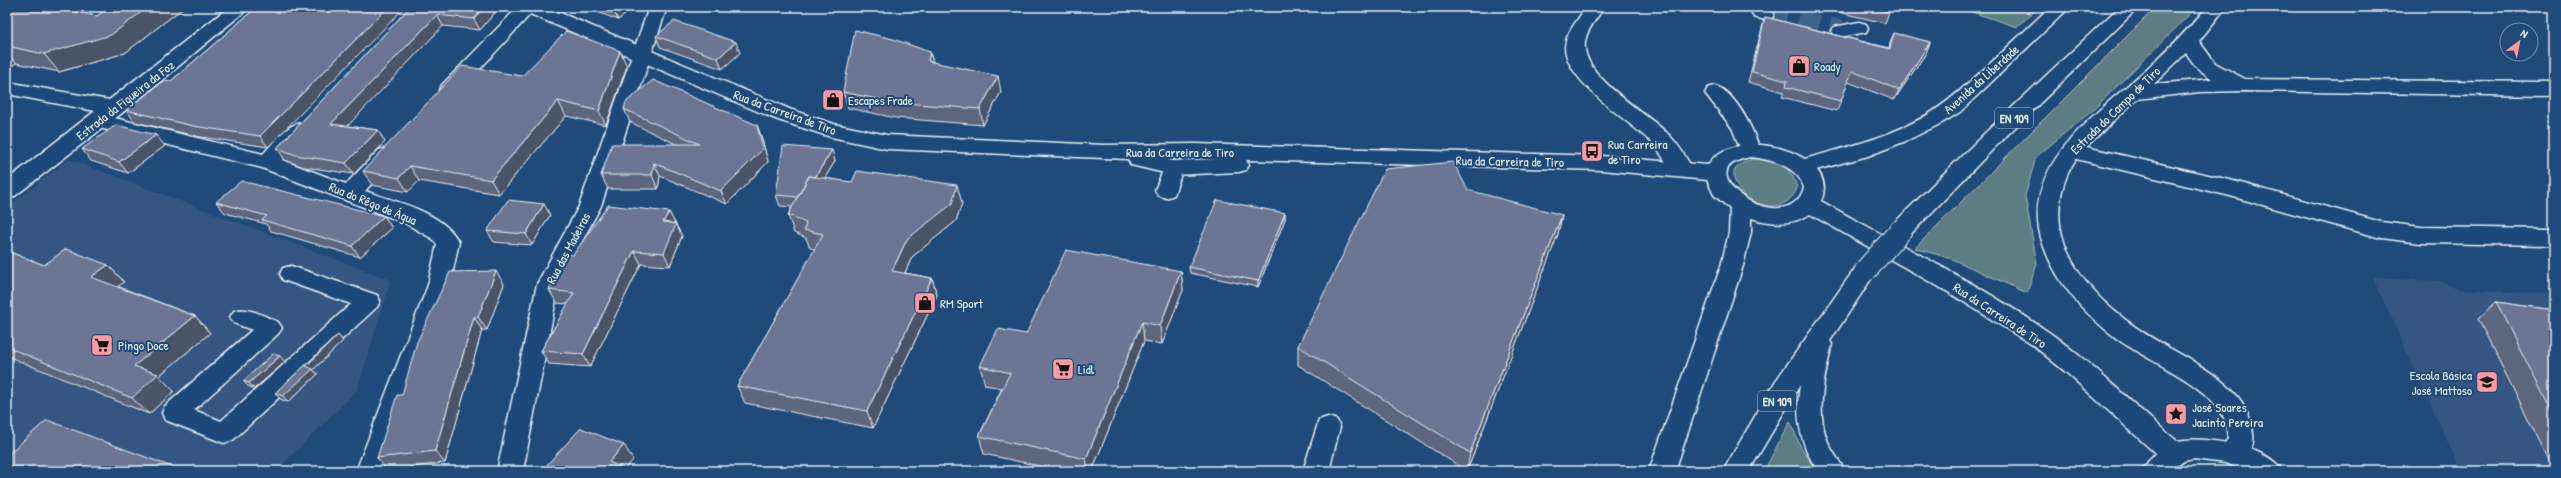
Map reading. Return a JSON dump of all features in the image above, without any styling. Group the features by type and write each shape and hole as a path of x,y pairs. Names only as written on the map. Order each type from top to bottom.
{"main road":[{"name":"Estrada da Figueira da Foz","path":"7,191 115,108 241,7"},
{"path":"436,103 529,7"},
{"name":"Rua da Carreira de Tiro","path":"529,7 785,115 831,130 868,139 904,145 1104,152 1195,151 1303,156 1601,163 1716,173"},
{"name":"Rua das Madeiras","path":"510,471 548,284 590,206 658,7"},
{"path":"1595,7 1578,34 1575,48 1579,62 1593,80 1661,139 1683,170"},
{"name":"Avenida da Liberdade","path":"1801,167 1882,145 1933,120 1953,107 2061,7"},
{"name":"EN 109","path":"1736,471 1780,396 1866,270 1900,231 1992,138 2130,7"},
{"name":"Estrada do Campo de Tiro","path":"2217,7 2189,41 2130,93 2072,150 2061,166 2052,192 2048,219 2051,246 2086,300 2125,332 2193,374 2228,403 2237,420 2240,443 2230,453"},
{"path":"2189,41 2202,64 2210,71 2245,86"},
{"path":"2130,93 2200,86 2554,89"},
{"path":"7,88 115,108"},
{"path":"1715,93 1742,126 1750,150"},
{"path":"267,162 310,118"},
{"name":"Rua do Rêgo de Água","path":"98,121 267,162 413,217 439,232 448,242 439,285 369,471"},
{"path":"350,192 398,142"},
{"path":"1750,150 1778,153 1801,167 1812,182 1812,197 1809,204 1801,210 1780,216 1766,215 1741,207 1725,195 1717,180 1716,173 1723,159 1735,152 1750,150"},
{"path":"2072,150 2230,188 2381,230 2421,235 2554,237"},
{"path":"1166,190 1173,168 1178,160 1195,151"},
{"name":"Rua da Carreira de Tiro","path":"1104,152 1173,168 1258,165 1303,156"},
{"name":"Rua da Carreira de Tiro","path":"1809,204 1960,288 2041,339 2085,373 2173,453"},
{"path":"1662,471 1732,266 1740,232 1741,207"},
{"path":"242,317 270,328 174,413 224,433 369,301 292,274"},
{"path":"1822,333 1808,410 1815,440 1832,471"},
{"path":"1316,471 1328,427"},
{"path":"2154,471 2162,460 2173,453 2199,448 2230,453 2269,471"}],"shaded area":[{"path":"69,159 391,280 357,390 276,471 7,471 7,208"},
{"name":"Escola Básica José Mattoso","path":"2373,278 2441,281 2457,289 2554,294 2554,471 2461,471"}],"green space":[{"path":"1964,7 2039,7 2017,27 1963,9"},
{"path":"2156,7 2197,7 2094,109 2036,157 2025,196 2037,264 2027,293 1952,259 1915,248"},
{"path":"1762,158 1775,161 1785,167 1793,176 1797,188 1791,198 1782,204 1771,206 1760,204 1749,199 1741,192 1735,182 1734,171 1740,165 1746,161"},
{"path":"1790,421 1799,443 1816,471 1764,471"}],"building":[{"path":"7,7 50,7 97,16 109,7 148,7 111,35 44,54 7,46"},
{"path":"257,7 388,7 260,136 193,126 126,110 165,80 171,81"},
{"path":"410,7 484,7 474,19 437,15 331,124 378,130 346,163 296,155 277,148"},
{"path":"1865,7 1890,7 1889,12"},
{"path":"1765,17 1890,49 1894,33 1930,42 1899,90 1852,71 1841,101 1786,87 1787,81 1752,72"},
{"path":"674,21 736,42 718,58 656,36"},
{"path":"855,30 893,39 930,52 928,61 998,76 980,109 892,102 843,92"},
{"path":"566,31 620,51 599,111 558,101 491,180 410,166 399,178 363,171 462,66 522,76"},
{"path":"653,80 757,125 763,149 721,191 654,163 652,175 601,175 612,144 699,144 624,109 626,102"},
{"path":"116,125 156,135 119,162 82,149"},
{"path":"783,146 832,150 815,177 809,176 798,197 776,195"},
{"path":"1453,162 1468,190 1562,215 1470,453 1298,346 1385,169"},
{"path":"857,171 957,185 952,204 907,239 892,271 932,278 867,411 737,386 823,234 804,230 806,223 788,215 809,176 852,182"},
{"path":"241,181 384,216 352,246 262,220 267,216 216,202"},
{"path":"508,200 544,204 526,234 487,231"},
{"path":"1217,200 1285,213 1258,281 1189,267"},
{"path":"608,205 669,212 663,222 676,224 664,253 634,251 583,354 541,351 574,293 549,290 565,254 573,255"},
{"name":"Pingo Doce","path":"66,249 108,265 91,277 195,316 134,366 158,374 132,398 7,347 7,251 44,265"},
{"name":"Lidl","path":"1066,250 1181,271 1160,326 1142,322 1086,459 979,436 1010,373 980,366 998,329 1026,334"},
{"path":"496,271 478,317 474,317 435,451 377,458 397,395 402,395 417,342 450,272"},
{"path":"2496,302 2554,310 2554,416"},
{"path":"338,335 306,366 313,369 283,396 275,393"},
{"path":"273,354 280,356 249,383 243,381"},
{"path":"47,420 183,471 7,471 7,455"},
{"path":"581,428 624,445 609,462 623,468 621,471 541,471"},
{"path":"2550,464 2554,465 2554,471"}],"tunnel":[{"path":"1765,14 1841,31"}],"place":[{"name":"Roady","path":"1799,66"},
{"name":"Escapes Frade","path":"833,100"},
{"name":"Rua Carreira de Tiro","path":"1592,151"},
{"name":"RM Sport","path":"925,303"},
{"name":"Pingo Doce","path":"102,345"},
{"name":"Lidl","path":"1063,369"},
{"name":"Escola Básica José Mattoso","path":"2487,382"},
{"name":"José Soares Jacinto Pereira","path":"2176,414"}]}
